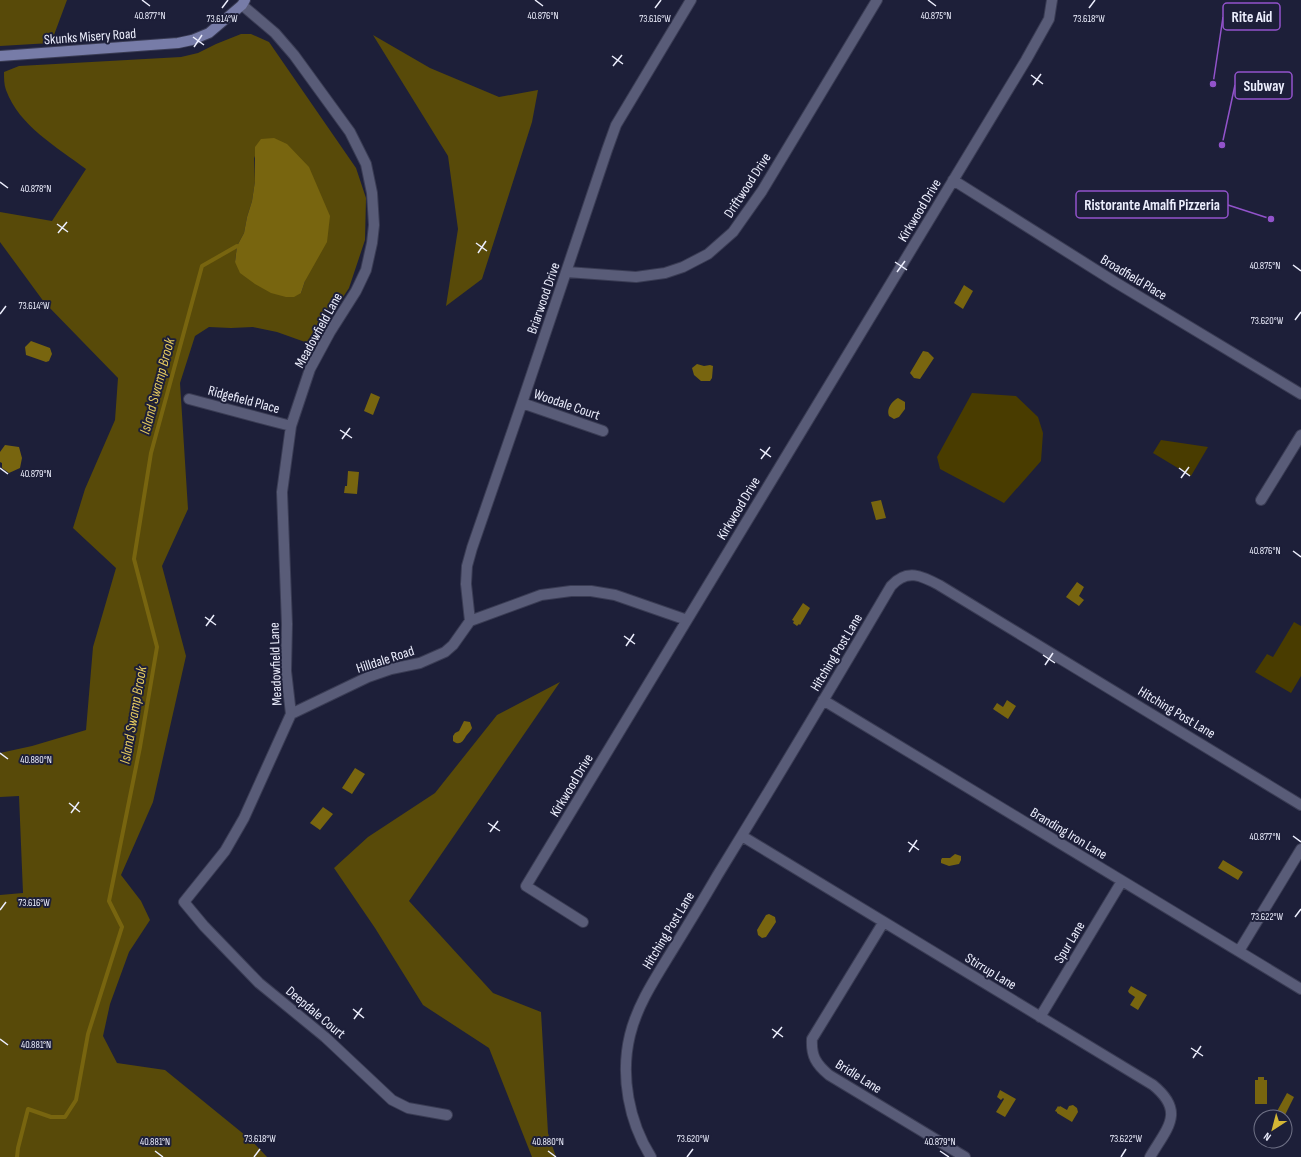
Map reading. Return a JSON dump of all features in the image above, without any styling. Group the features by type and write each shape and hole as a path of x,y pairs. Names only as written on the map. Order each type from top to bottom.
{"main road":[{"name":"Skunks Misery Road","path":"0,56 178,43 192,40 209,33 244,3"}],"street":[{"name":"Briarwood Drive","path":"470,621 466,584 467,566 472,548 567,272 607,150 616,125 691,0"},
{"name":"Driftwood Drive","path":"567,272 636,277 665,273 683,267 708,254 733,232 762,191 877,0"},
{"name":"Kirkwood Drive","path":"583,922 526,886 1026,60 1049,18 1052,0"},
{"name":"Meadowfield Lane","path":"244,3 275,33 294,55 350,132 366,164 372,193 374,225 366,270 356,292 330,332 310,369 291,426 282,492 287,624 286,671 291,714"},
{"name":"Broadfield Place","path":"954,180 1108,278 1301,394"},
{"name":"Ridgefield Place","path":"189,399 291,426"},
{"name":"Woodale Court","path":"522,403 603,431"},
{"path":"1261,500 1301,435"},
{"name":"Hitching Post Lane","path":"651,1157 635,1127 627,1091 626,1067 630,1036 639,1008 654,979 892,586 898,580 910,575 922,577 939,585 1301,805"},
{"path":"470,621 541,595 570,591 615,595 686,620"},
{"name":"Hilldale Road","path":"291,714 368,677 391,669 420,663 445,652 453,645 470,621"},
{"name":"Branding Iron Lane","path":"824,700 1301,989"},
{"name":"Deepdale Court","path":"291,714 244,818 225,850 184,902 204,926 259,983 325,1037 392,1100 408,1108 447,1115"},
{"name":"Stirrup Lane","path":"742,836 1153,1085 1162,1092 1172,1109 1172,1114 1169,1125 1150,1157"},
{"path":"1239,951 1301,849"},
{"name":"Spur Lane","path":"1040,1017 1122,881"},
{"name":"Bridle Lane","path":"883,922 812,1039 812,1051 819,1066 829,1075 965,1157"}],"shaded area":[{"path":"0,0 67,0 51,43 0,46"},
{"path":"241,34 251,34 269,42 356,168 366,198 365,240 349,288 315,340 305,342 277,332 253,327 209,327 195,336 180,383 188,509 162,566 186,656 153,802 121,875 141,901 150,920 129,952 110,1004 103,1036 117,1063 165,1070 251,1140 267,1157 0,1157 0,895 23,893 19,796 0,797 0,753 32,746 86,730 93,647 116,568 73,528 85,489 115,420 118,378 44,302 0,242 0,212 52,221 86,169 51,144 29,125 12,103 4,84 4,72 19,66 181,57 198,53","holes":["254,156 305,281 301,293 235,262 237,246 244,233 252,201 255,181"]},
{"path":"373,35 430,68 499,97 538,90 532,122 482,279 446,306 458,229 448,156"},
{"path":"274,138 287,144 309,167 330,216 327,242 305,281 301,293 294,297 286,297 271,293 255,284 240,273 235,262 237,246 244,233 252,201 255,181 255,147 261,139"},
{"path":"964,285 973,291 963,309 954,303"},
{"path":"31,341 50,348 52,354 49,361 46,362 26,355 25,347"},
{"path":"923,351 928,352 934,358 920,379 914,378 910,373"},
{"path":"697,364 713,366 712,378 710,381 701,381 694,375 692,368"},
{"path":"371,393 380,397 373,415 364,411"},
{"path":"972,393 1016,396 1038,417 1043,433 1041,461 1004,503 940,469 937,457"},
{"path":"898,398 905,402 905,409 899,417 894,419 889,416 888,411 892,403"},
{"path":"1161,440 1208,447 1191,476 1153,453"},
{"path":"5,445 19,447 22,458 20,468 9,473 2,468 2,463 0,462 0,452"},
{"path":"348,471 359,472 357,494 344,493 345,486 347,486"},
{"path":"881,500 886,518 876,520 871,502"},
{"path":"1077,582 1084,587 1079,596 1084,600 1079,606 1066,597"},
{"path":"803,603 810,608 800,625 799,624 797,626 792,620"},
{"path":"1294,622 1301,626 1301,676 1291,693 1255,672 1267,654 1273,657"},
{"path":"560,682 409,901 493,993 541,1012 548,1133 556,1157 532,1157 489,1048 423,1005 375,928 334,868 368,837 435,793 497,715"},
{"path":"1007,700 1016,706 1008,719 993,709 997,703 1003,707"},
{"path":"464,721 470,722 472,728 462,742 457,743 453,741 453,736 459,731"},
{"path":"355,768 365,774 352,794 342,788"},
{"path":"323,807 333,814 320,830 310,823"},
{"path":"955,854 961,856 959,864 949,866 941,863 942,858 950,858"},
{"path":"1223,860 1243,872 1238,880 1218,868"},
{"path":"769,914 775,917 776,922 766,937 762,938 758,935 757,930 766,915"},
{"path":"1131,986 1147,995 1138,1010 1130,1005 1135,997 1128,991"},
{"path":"1258,1077 1264,1077 1264,1080 1267,1080 1267,1104 1255,1104 1255,1080 1258,1080"},
{"path":"1000,1090 1016,1099 1005,1117 996,1112 1004,1099 1003,1098 1001,1100 997,1097"},
{"path":"1287,1093 1294,1097 1288,1109 1278,1109"},
{"path":"1073,1105 1077,1108 1078,1112 1072,1122 1055,1111 1058,1106 1067,1110 1069,1106"}],"waterway":[{"name":"Island Swamp Brook","path":"17,1157 28,1109 51,1117 65,1117 76,1100 88,1034 122,927 109,901 140,747 157,647 134,559 151,453 202,266 237,246"}],"place":[{"name":"Rite Aid","path":"1213,84"},
{"name":"Subway","path":"1222,145"},
{"name":"Ristorante Amalfi Pizzeria","path":"1271,219"}]}
